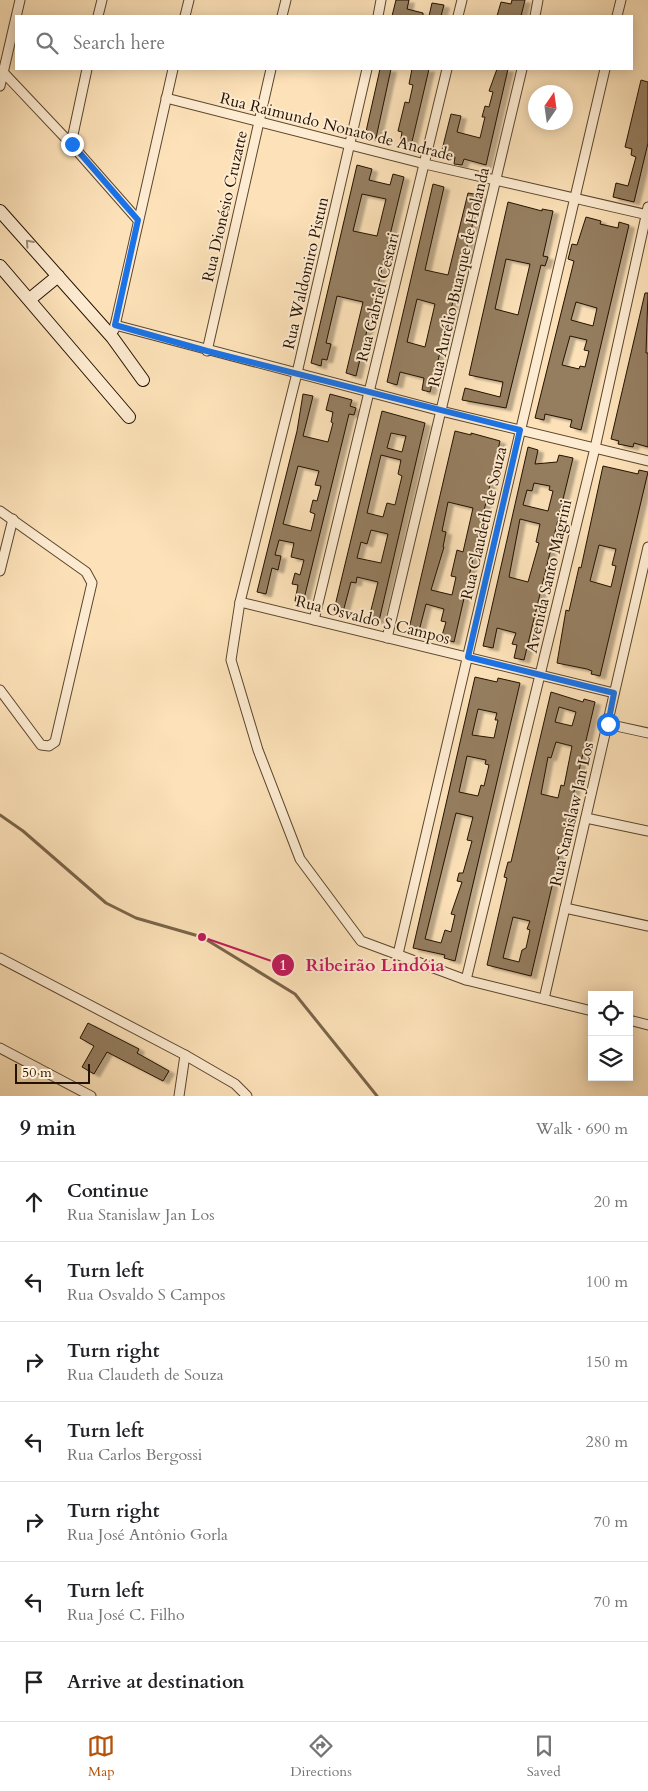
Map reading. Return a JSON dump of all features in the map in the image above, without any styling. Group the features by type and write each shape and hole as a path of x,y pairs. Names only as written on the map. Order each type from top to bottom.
{"street":[{"path":"16,15 20,0"},
{"path":"98,15 102,0"},
{"path":"185,15 189,0"},
{"path":"282,15 286,0"},
{"path":"378,15 382,0"},
{"path":"458,15 462,0"},
{"path":"535,15 538,0"},
{"path":"617,15 621,0"},
{"path":"0,86 15,21"},
{"path":"72,144 87,70"},
{"path":"113,331 173,70"},
{"name":"Rua Dionésio Cruzatte","path":"207,351 271,70"},
{"name":"Rua Waldomiro Pistun","path":"367,70 297,373 240,602 231,660 258,750 300,859 361,940 398,954"},
{"name":"Rua Gabriel Cestari","path":"314,620 447,70"},
{"name":"Rua Aurélio Buarque de Holanda","path":"387,638 522,70"},
{"name":"Rua Claudeth de Souza","path":"398,954 605,70"},
{"path":"3,72 72,144 138,220"},
{"name":"Rua Raimundo Nonato de Andrade","path":"166,98 496,181 574,199 647,212"},
{"path":"0,211 58,276 113,331 143,380"},
{"name":"Avenida Santo Magrini","path":"466,980 594,448 647,212"},
{"path":"0,266 129,417"},
{"path":"30,299 58,276"},
{"path":"113,331 207,351 648,461"},
{"path":"0,511 92,579 92,587 55,742 49,746 39,742 0,690"},
{"path":"0,571 13,519"},
{"name":"Rua Stanislaw Jan Los","path":"544,999 648,547"},
{"name":"Rua Osvaldo S Campos","path":"240,602 614,693"},
{"path":"608,724 648,733"},
{"path":"586,818 648,831"},
{"path":"565,908 648,926"},
{"path":"398,954 466,980 588,1010"},
{"path":"0,958 185,1054 235,1084 247,1096"},
{"path":"633,1021 648,1025"},
{"path":"0,1048 91,1096"},
{"path":"179,1096 185,1054"}],"building":[{"path":"396,0 409,0 407,9 423,13 423,15 392,15"},
{"path":"512,0 525,0 521,15 497,15 501,2 511,4"},
{"path":"432,3 444,5 441,15 429,15"},
{"path":"380,70 391,70 376,138 365,136"},
{"path":"412,70 429,70 411,146 400,144 402,132 398,131 405,102 409,103 413,85 409,84"},
{"path":"497,70 508,70 486,165 464,159 462,165 454,164 455,157 441,154 451,114 461,116 457,132 480,138 485,117 482,117 485,106 489,107 493,92 489,91"},
{"path":"641,80 648,82 648,143 634,202 613,197 616,183 628,186 636,157 631,155 632,149 625,147"},
{"path":"357,165 372,169 369,180 390,185 393,174 404,177 356,376 346,373 363,302 337,296 326,343 331,344 327,360 322,359 321,366 311,363","holes":["362,194 386,199 377,236 353,231"]},
{"path":"433,184 444,187 425,270 448,275 468,193 480,195 430,392 422,390 424,378 400,372 397,385 387,382","holes":["417,299 435,304 425,347 407,342"]},
{"path":"508,202 542,211 542,209 553,211 543,256 548,257 545,266 541,265 506,408 462,400 465,388 500,397 503,382 469,375","holes":["506,259 530,264 518,315 495,309"]},
{"path":"586,217 601,221 600,224 618,228 619,222 629,225 581,430 570,427 572,420 545,414 544,420 535,418 574,261 568,259 572,244 577,245","holes":["576,302 597,308 593,326 571,320","570,336 587,340 584,350 589,351 585,367 580,366 579,369 562,365"]},
{"path":"645,293 648,293 646,353 648,353 648,447 634,443 633,447 618,444 619,441 611,439"},
{"path":"303,394 313,396 303,436 328,442 333,423 331,422 333,412 326,410 330,394 352,400 350,406 356,408 354,415 349,414 303,603 295,601 298,585 292,584 295,573 300,575 304,560 291,557 294,543 279,540 275,555 281,556 278,570 272,568 266,594 257,592 297,431","holes":["298,466 319,471 315,485 321,486 317,501 313,500 310,512 315,514 311,531 283,524"]},
{"path":"382,411 425,423 379,621 369,618 378,582 357,577 356,583 351,582 343,612 334,610","holes":["391,433 406,436 402,452 387,448","381,455 401,460 398,474 402,476 395,505 387,503 383,517 367,513","371,530 388,534 381,563 357,558 361,542 367,544"]},
{"path":"455,431 471,435 471,433 500,441 454,642 441,639 446,622 441,621 444,609 426,604 419,631 409,629","holes":["448,502 473,508 463,552 457,550 451,576 456,577 452,595 431,590 444,547 446,532 442,531"]},
{"path":"528,447 538,450 535,464 557,462 559,455 573,458 524,660 514,658 517,645 512,644 516,633 497,628 493,648 483,646","holes":["534,483 550,486 549,490 553,491 548,511 523,505 527,490 532,491","520,519 540,524 536,542 539,543 528,582 509,577"]},
{"path":"603,466 638,474 639,470 648,472 600,676 591,674 592,671 587,669 557,663 566,610 569,611 579,567 581,568","holes":["599,545 616,549 612,565 616,566 611,587 590,581"]},
{"path":"475,677 497,682 498,678 520,683 455,961 444,958 445,955 413,948","holes":["478,709 497,713 495,720 498,720 494,738 472,735","467,756 486,760 485,764 489,765 484,786 481,785 478,796 459,792","456,813 473,817 467,840 472,841 463,873 459,873 457,881 462,882 451,914 455,915 451,932 445,930 441,943 425,939"]},
{"path":"551,692 583,702 584,699 595,702 531,976 487,965 507,878 504,877 508,862 511,862","holes":["559,707 576,712 572,726 555,722","556,742 572,746 564,786 561,785 558,798 541,794 548,757 551,758","513,917 530,921 527,929 530,930 526,948 522,950 519,962 503,958"]},
{"path":"88,1023 139,1049 137,1053 169,1071 163,1081 107,1052 94,1074 82,1067 94,1046 80,1038"}],"waterway":[{"path":"0,815 23,831 106,903 136,918 202,937 295,994 377,1096"}],"place":[{"name":"Ribeirão Lindóia","path":"202,937"}],"route":[{"path":"72,144 138,220 115,325 207,351 520,430 468,657 614,693 608,724"}]}
